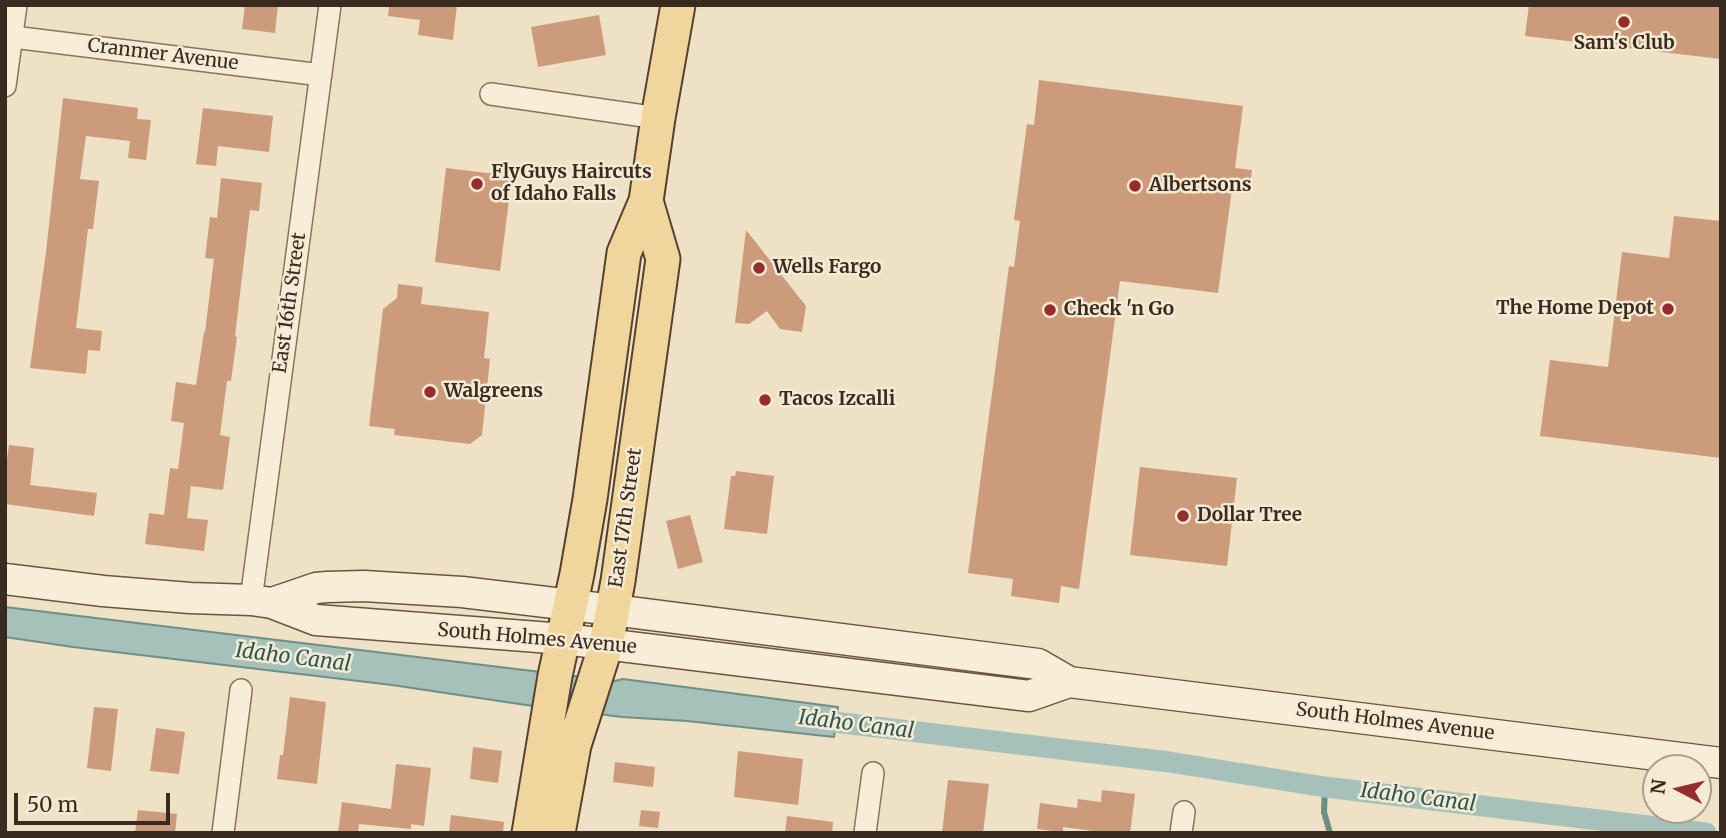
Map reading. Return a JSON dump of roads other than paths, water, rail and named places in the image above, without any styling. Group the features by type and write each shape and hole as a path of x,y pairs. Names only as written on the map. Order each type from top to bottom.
{"main road":[{"name":"East 17th Street","path":"528,833 590,499 624,253 646,201 678,5"},
{"name":"East 17th Street","path":"558,833 574,745 613,610 663,259 646,201"},
{"name":"South Holmes Avenue","path":"5,579 103,591 261,601 316,588 364,586 463,592 1038,664 1069,682 1721,763"},
{"name":"South Holmes Avenue","path":"261,601 316,620 564,639 601,658 1029,696 1069,682"}],"street":[{"path":"5,86 9,36 16,5"},
{"name":"East 16th Street","path":"261,601 330,5"},
{"name":"Cranmer Avenue","path":"9,36 321,75"},
{"path":"491,94 658,118"},
{"path":"223,833 241,690"},
{"path":"866,833 873,773"}],"water":[{"name":"Idaho Canal","path":"5,607 615,681 623,679 838,707 834,737 687,721 622,717 392,685 5,637"}],"waterway":[{"name":"Idaho Canal","path":"809,719 1169,762 1325,787 1706,833"},
{"path":"1325,787 1324,812 1330,833"}],"place":[{"name":"Sam's Club","path":"1624,22"},
{"name":"FlyGuys Haircuts of Idaho Falls","path":"477,184"},
{"name":"Albertsons","path":"1135,186"},
{"name":"Wells Fargo","path":"759,268"},
{"name":"The Home Depot","path":"1668,309"},
{"name":"Check 'n Go","path":"1050,310"},
{"name":"Walgreens","path":"430,392"},
{"name":"Tacos Izcalli","path":"765,400"},
{"name":"Dollar Tree","path":"1183,516"}]}
